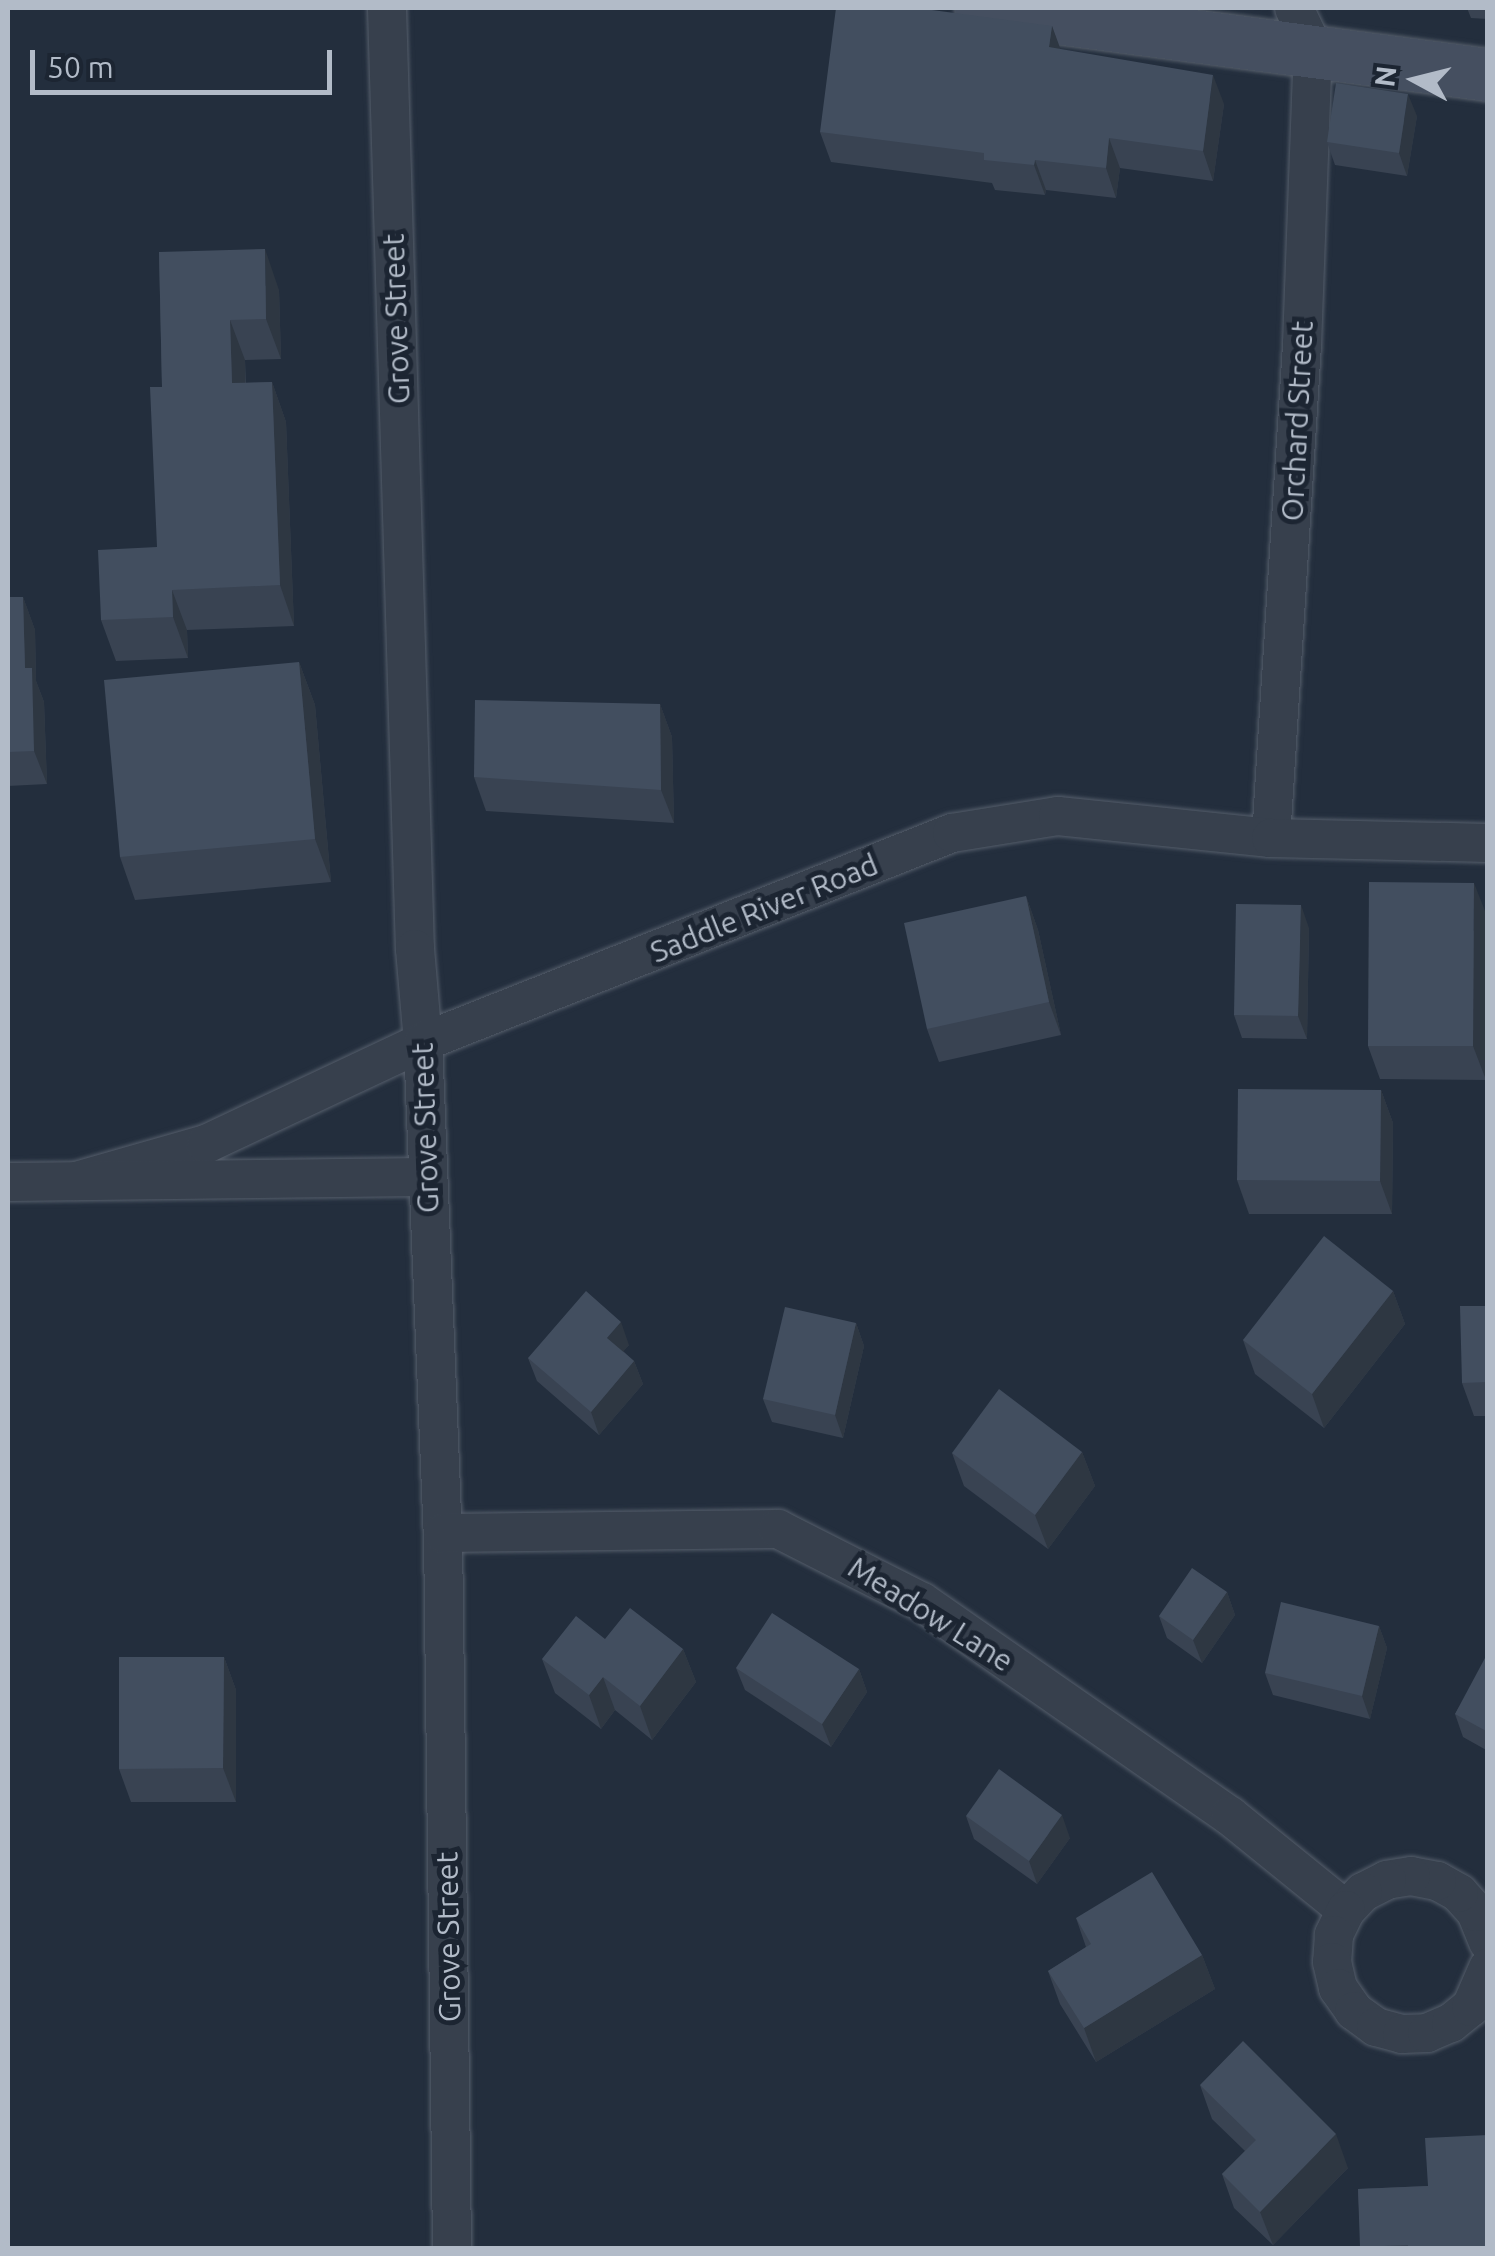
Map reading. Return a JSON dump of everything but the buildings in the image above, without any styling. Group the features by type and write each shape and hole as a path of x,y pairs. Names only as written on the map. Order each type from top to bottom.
{"main road":[{"path":"981,8 1304,28 1488,75"}],"street":[{"name":"Grove Street","path":"388,8 415,948 423,1042 444,1532 452,2248"},
{"name":"Orchard Street","path":"1271,838 1302,345 1304,28"},
{"name":"Saddle River Road","path":"76,1181 206,1144 423,1042 952,833 1058,816 1271,838 1488,842"},
{"name":"Saddle River Road","path":"8,1182 426,1177"},
{"name":"Meadow Lane","path":"444,1532 778,1530 922,1602 1230,1816 1346,1910"},
{"path":"1488,1942 1476,1912 1459,1892 1436,1880 1412,1876 1386,1880 1364,1892 1346,1910 1333,1948 1338,1988 1354,2011 1376,2027 1402,2034 1427,2033 1451,2023 1470,2007 1488,1968"}]}
